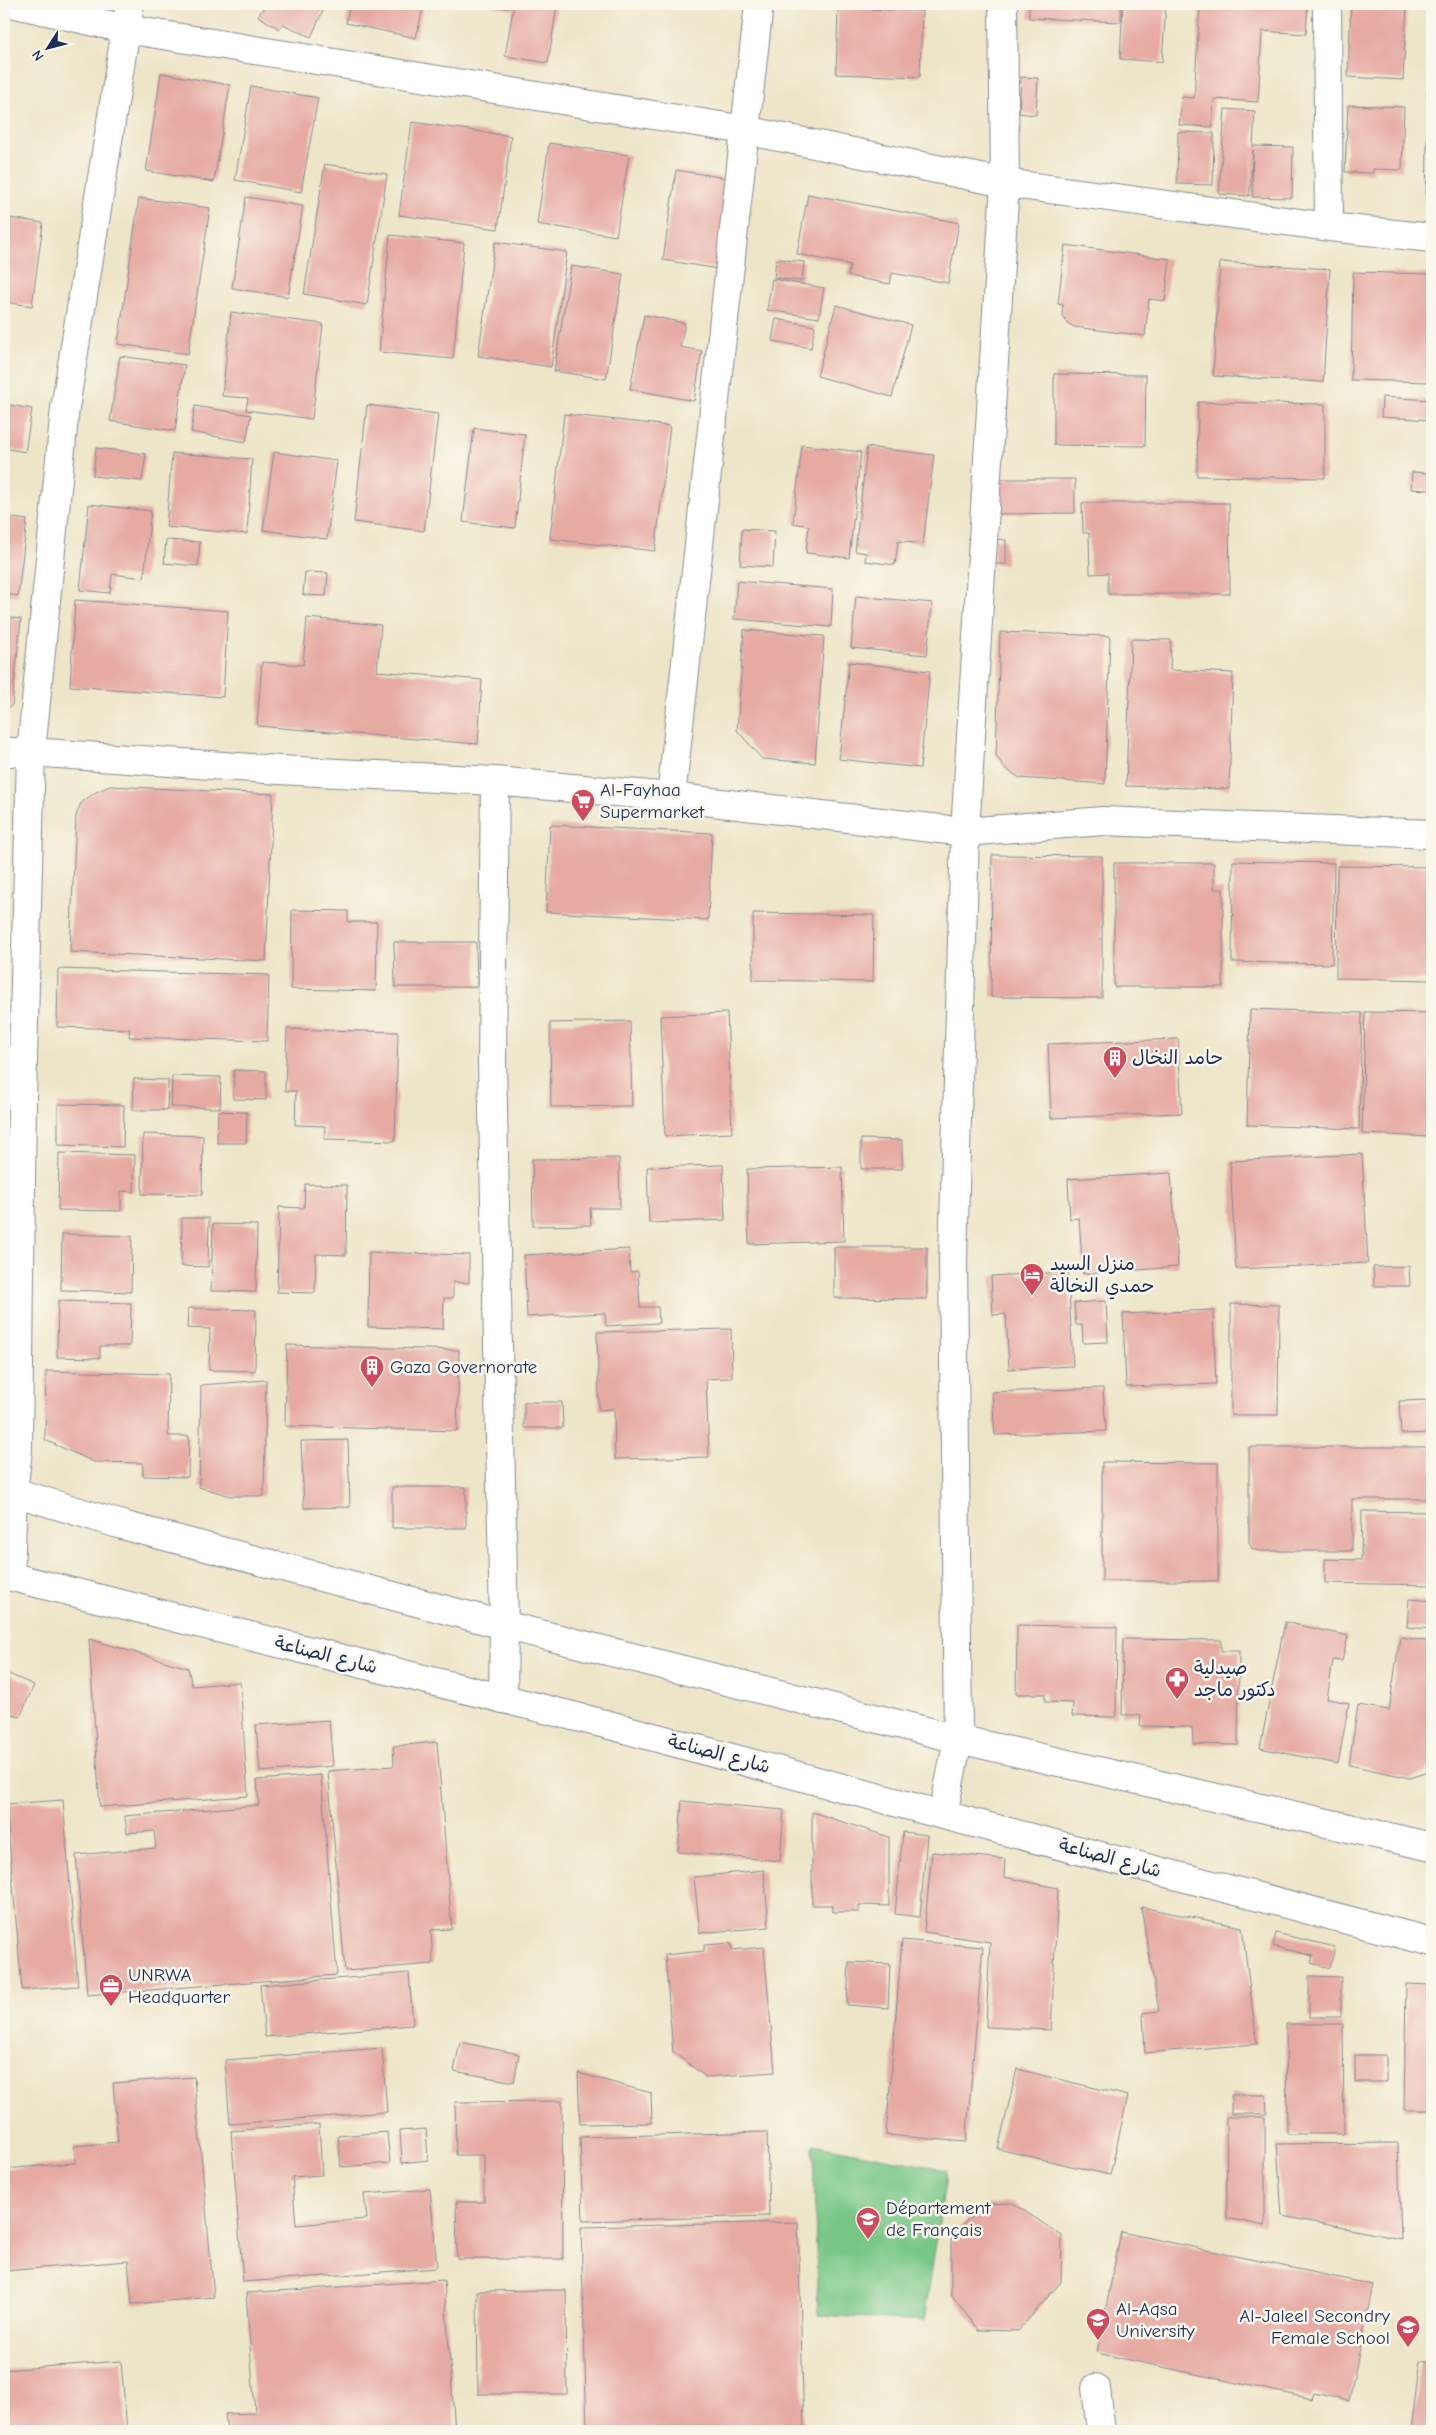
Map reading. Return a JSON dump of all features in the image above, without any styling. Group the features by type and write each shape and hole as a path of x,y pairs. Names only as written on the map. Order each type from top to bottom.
{"street":[{"path":"16,4 128,16 745,130 1005,183 1329,228 1432,238"},
{"path":"671,797 759,4"},
{"path":"943,1815 958,1739 954,1260 965,832 1005,183 1002,4"},
{"path":"1328,4 1329,228"},
{"path":"7,1576 8,1490 18,1450 22,1099 31,752 65,408 128,16"},
{"path":"4,752 31,752 280,770 495,781 671,797 965,832 1103,822 1432,834"},
{"path":"495,781 492,1062 504,1625 503,1699"},
{"path":"8,1490 122,1525 504,1625 958,1739 1432,1846"},
{"name":"شارع الصناعة","path":"7,1576 613,1726 943,1815 1432,1942"},
{"path":"1096,2388 1101,2431"}],"green space":[{"path":"813,2144 947,2170 924,2321 818,2315"}],"building":[{"path":"266,4 326,4 311,37 283,24 279,29 258,16"},
{"path":"350,4 424,4 416,38 346,23"},
{"path":"487,4 510,4 509,9"},
{"path":"514,4 557,6 548,63 505,56"},
{"path":"1029,4 1121,4 1121,22 1029,18"},
{"path":"1123,4 1166,4 1162,62 1120,59"},
{"path":"1200,4 1308,4 1306,34 1262,31 1258,102 1214,99 1212,127 1179,125 1182,97 1194,98"},
{"path":"1351,4 1407,4 1403,80 1348,77"},
{"path":"838,8 922,11 920,77 836,74"},
{"path":"161,73 230,85 214,182 146,171"},
{"path":"1021,77 1038,78 1036,115 1019,113"},
{"path":"251,86 318,98 301,192 235,180"},
{"path":"1428,93 1432,94 1432,204 1426,204"},
{"path":"1348,105 1404,107 1402,170 1373,169 1373,173 1345,172"},
{"path":"1225,109 1255,111 1253,146 1293,147 1292,198 1252,197 1253,150 1249,196 1219,194"},
{"path":"412,122 511,136 498,229 399,215"},
{"path":"1178,132 1214,133 1213,185 1177,184"},
{"path":"549,143 629,155 616,236 537,224"},
{"path":"325,164 387,174 367,305 304,294"},
{"path":"676,170 739,180 725,270 663,260"},
{"path":"808,194 959,223 948,283 892,273 890,284 848,276 850,265 797,254"},
{"path":"246,197 303,206 288,297 232,288"},
{"path":"139,198 210,208 188,354 118,344"},
{"path":"4,217 43,223 32,306 4,302"},
{"path":"390,235 464,243 453,359 379,352"},
{"path":"495,242 567,252 551,367 478,356"},
{"path":"1065,245 1170,259 1165,301 1149,299 1145,336 1074,327 1067,323 1062,315 1063,305 1058,304"},
{"path":"776,259 804,262 802,281 774,278"},
{"path":"1220,262 1330,269 1323,382 1213,376"},
{"path":"571,266 623,274 606,379 554,371"},
{"path":"1353,272 1432,274 1432,382 1351,380"},
{"path":"772,279 824,288 819,318 767,310"},
{"path":"836,305 911,325 892,397 817,376"},
{"path":"231,312 323,324 312,419 246,410 248,398 222,396"},
{"path":"644,315 685,323 680,347 702,351 694,401 630,389"},
{"path":"776,319 815,326 811,348 772,341"},
{"path":"120,356 185,365 175,431 110,421"},
{"path":"1054,374 1146,375 1145,446 1054,445"},
{"path":"1382,397 1432,400 1432,420 1381,417"},
{"path":"1198,402 1325,404 1325,478 1197,476"},
{"path":"4,404 32,409 25,452 4,448"},
{"path":"367,405 438,414 424,531 354,522"},
{"path":"195,406 251,415 246,442 191,432"},
{"path":"564,414 670,426 655,551 550,539"},
{"path":"474,428 525,434 515,528 463,522"},
{"path":"802,445 861,452 849,558 806,553 809,526 793,523"},
{"path":"867,447 934,455 923,544 898,541 895,565 865,561 866,553 855,551"},
{"path":"96,448 146,454 142,481 93,476"},
{"path":"274,452 337,461 327,539 263,530"},
{"path":"172,453 252,459 247,534 166,527"},
{"path":"1412,472 1432,473 1432,490 1411,489"},
{"path":"997,479 1075,479 1075,513 997,514"},
{"path":"1082,503 1229,503 1230,594 1108,594 1108,573 1090,574 1089,533 1083,533"},
{"path":"89,504 151,511 144,578 112,574 110,593 80,590"},
{"path":"4,517 27,520 18,596 4,594"},
{"path":"742,529 775,531 773,567 740,565"},
{"path":"994,539 1006,540 1006,564 994,564"},
{"path":"166,540 200,542 198,566 164,563"},
{"path":"305,572 328,573 326,596 303,595"},
{"path":"737,581 833,589 831,627 734,619"},
{"path":"856,596 932,603 927,655 851,648"},
{"path":"75,600 228,611 223,697 70,686"},
{"path":"4,617 21,619 12,705 4,711"},
{"path":"307,618 381,625 377,671 482,680 478,744 257,726 262,662 303,665"},
{"path":"744,630 824,636 815,763 762,759 737,730"},
{"path":"1000,632 1110,636 1105,784 1020,778 1007,770 996,756"},
{"path":"1131,639 1171,640 1170,670 1233,673 1229,789 1126,786"},
{"path":"849,662 930,671 920,768 839,759"},
{"path":"110,786 273,794 266,961 70,952 76,816 81,803 96,792"},
{"path":"550,825 712,833 708,920 546,912"},
{"path":"992,855 1102,856 1102,998 991,997"},
{"path":"1233,861 1334,863 1332,964 1232,962"},
{"path":"1114,863 1214,863 1214,889 1223,889 1223,987 1114,987"},
{"path":"1337,866 1432,867 1432,980 1336,978"},
{"path":"292,910 348,911 348,922 377,922 376,991 291,989"},
{"path":"753,913 874,915 873,982 753,980"},
{"path":"394,942 476,942 477,987 395,987"},
{"path":"58,969 269,975 267,1041 129,1037 130,1029 57,1027"},
{"path":"1250,1009 1362,1013 1359,1129 1247,1125"},
{"path":"1365,1012 1432,1013 1432,1137 1362,1134"},
{"path":"727,1013 732,1133 665,1136 660,1016"},
{"path":"630,1021 632,1106 551,1107 550,1023"},
{"path":"287,1029 398,1032 395,1141 324,1139 325,1126 295,1125 296,1091 285,1091"},
{"name":"حامد النخال","path":"1178,1039 1182,1113 1051,1118 1048,1044"},
{"path":"234,1070 266,1071 266,1100 233,1099"},
{"path":"172,1076 221,1077 220,1108 171,1107"},
{"path":"134,1079 168,1080 167,1110 133,1110"},
{"path":"58,1104 124,1105 123,1147 58,1145"},
{"path":"218,1111 247,1112 246,1143 217,1143"},
{"path":"143,1134 203,1136 202,1195 142,1194"},
{"path":"861,1139 902,1140 902,1169 861,1169"},
{"path":"59,1153 135,1155 134,1192 121,1191 121,1211 58,1210"},
{"path":"1362,1154 1368,1263 1236,1269 1230,1161"},
{"path":"619,1158 620,1208 590,1208 591,1225 533,1226 532,1159"},
{"path":"723,1165 725,1220 649,1223 647,1167"},
{"path":"842,1167 844,1241 749,1244 747,1169"},
{"path":"1171,1173 1178,1267 1083,1274 1079,1218 1070,1219 1068,1179"},
{"path":"305,1184 347,1185 346,1255 316,1254 315,1293 277,1292 279,1207 304,1208"},
{"path":"182,1218 209,1218 208,1267 181,1266"},
{"path":"213,1224 257,1225 256,1292 211,1291"},
{"path":"62,1234 132,1236 131,1292 61,1290"},
{"path":"834,1247 927,1247 927,1299 834,1298"},
{"path":"629,1249 630,1272 638,1271 640,1307 658,1307 659,1323 606,1326 605,1313 527,1317 524,1255"},
{"path":"369,1252 469,1255 469,1283 453,1282 453,1298 444,1298 443,1329 368,1327"},
{"path":"1409,1266 1410,1286 1374,1286 1373,1267"},
{"path":"1068,1272 1073,1366 1009,1369 1006,1314 993,1315 991,1276"},
{"path":"58,1301 131,1303 130,1346 100,1346 100,1358 57,1357"},
{"path":"1106,1301 1108,1342 1083,1343 1082,1325 1076,1325 1074,1303"},
{"path":"1231,1304 1279,1305 1278,1415 1231,1415"},
{"path":"188,1308 256,1310 255,1371 209,1370 210,1329 187,1328"},
{"path":"1213,1310 1216,1384 1126,1387 1123,1314"},
{"path":"731,1329 732,1378 706,1379 709,1457 615,1459 614,1409 599,1410 597,1332"},
{"name":"Gaza Governorate","path":"287,1345 459,1350 457,1431 285,1426"},
{"path":"4,1348 7,1394 4,1397"},
{"path":"46,1371 169,1374 168,1436 189,1436 188,1477 143,1476 143,1463 94,1462 45,1440"},
{"path":"266,1380 264,1496 231,1496 199,1487 201,1385"},
{"path":"1103,1388 1106,1431 995,1435 992,1392"},
{"path":"1432,1400 1432,1433 1401,1434 1399,1401"},
{"path":"524,1402 562,1402 563,1428 524,1428"},
{"path":"348,1440 350,1507 304,1508 301,1441"},
{"path":"1249,1447 1432,1447 1432,1499 1352,1499 1352,1551 1259,1551 1252,1549 1249,1542"},
{"path":"1102,1462 1218,1463 1218,1581 1102,1581"},
{"path":"392,1487 466,1487 466,1528 392,1528"},
{"path":"1362,1511 1432,1512 1432,1585 1325,1583 1325,1559 1361,1560"},
{"path":"1409,1599 1432,1601 1432,1629 1407,1627"},
{"path":"1285,1622 1348,1636 1342,1661 1333,1660 1327,1699 1349,1703 1338,1764 1260,1748"},
{"path":"1017,1625 1117,1627 1116,1717 1072,1716 1073,1703 1045,1702 1045,1694 1016,1694"},
{"path":"1400,1637 1432,1642 1432,1765 1426,1773 1410,1778 1349,1765 1358,1705 1389,1710"},
{"path":"89,1639 188,1668 192,1686 240,1682 248,1796 100,1807"},
{"path":"1123,1639 1221,1640 1221,1651 1239,1651 1238,1745 1193,1744 1192,1727 1140,1726 1141,1715 1122,1715"},
{"path":"4,1672 34,1685 20,1717 5,1711 4,1715"},
{"path":"329,1720 333,1766 260,1772 256,1725"},
{"path":"437,1742 452,1929 431,1930 433,1964 345,1971 328,1771 394,1766 393,1746"},
{"path":"321,1775 337,1975 87,1995 76,1855 156,1848 154,1831 127,1833 125,1816 259,1805 257,1780"},
{"path":"63,1800 78,1986 22,1990 6,1804"},
{"path":"682,1801 784,1810 780,1861 678,1852"},
{"path":"812,1812 889,1837 889,1906 859,1905 859,1912 832,1912 832,1905 812,1905"},
{"path":"903,1832 927,1835 920,1917 895,1914"},
{"path":"932,1852 1005,1859 1004,1877 1058,1888 1051,2030 986,2027 990,1942 924,1932"},
{"path":"764,1870 769,1927 700,1933 694,1877"},
{"path":"1141,1907 1242,1927 1257,2044 1145,2053 1143,2013 1159,2011"},
{"path":"1276,1933 1335,1947 1330,1968 1311,1963 1313,1956 1273,1946"},
{"path":"902,1940 983,1947 966,2142 886,2135"},
{"path":"731,1943 732,1950 764,1947 775,2072 706,2077 673,2052 665,1955 704,1951 704,1945"},
{"path":"849,1962 890,1964 888,2008 847,2005"},
{"path":"409,1973 413,2025 265,2037 260,1985"},
{"path":"1309,1976 1341,1977 1341,2017 1309,2017"},
{"path":"1406,1984 1432,1985 1432,2110 1404,2110"},
{"path":"1286,2024 1343,2024 1344,2134 1287,2134"},
{"path":"460,2042 519,2054 514,2082 454,2071"},
{"path":"382,2048 387,2112 230,2124 225,2060"},
{"path":"1355,2055 1386,2055 1386,2082 1355,2082"},
{"path":"1017,2069 1128,2096 1110,2175 998,2149"},
{"path":"578,2073 651,2093 652,2123 580,2124"},
{"path":"194,2077 214,2297 132,2304 128,2261 4,2271 4,2169 75,2163 74,2146 118,2142 113,2083"},
{"path":"1231,2095 1266,2095 1267,2114 1231,2114"},
{"path":"562,2101 563,2259 457,2259 456,2202 484,2202 484,2155 456,2155 455,2102"},
{"path":"1226,2117 1265,2117 1265,2226 1227,2218"},
{"path":"319,2124 322,2175 292,2177 296,2225 367,2219 364,2194 430,2189 437,2268 243,2282 231,2131"},
{"path":"426,2129 428,2160 402,2163 400,2131"},
{"path":"387,2132 390,2163 341,2167 338,2136"},
{"path":"767,2132 769,2216 583,2221 580,2137"},
{"path":"1398,2143 1401,2239 1282,2216 1277,2144"},
{"path":"1013,2203 1062,2236 1061,2282 1018,2331 978,2330 951,2294 951,2236 984,2204"},
{"path":"798,2222 804,2431 587,2431 581,2227"},
{"path":"1121,2232 1373,2285 1349,2401 1314,2393 1312,2399 1097,2353"},
{"path":"444,2280 455,2431 227,2431 225,2414 255,2413 246,2293"},
{"path":"566,2290 567,2394 478,2394 477,2291"},
{"path":"1420,2360 1432,2362 1432,2431 1411,2431"},
{"path":"121,2361 127,2431 4,2431 4,2370"},
{"path":"1073,2426 1074,2431 1005,2431 1005,2430"}],"place":[{"name":"Al-Fayhaa Supermarket","path":"583,822"},
{"name":"حامد النخال","path":"1115,1079"},
{"name":"منزل السيد حمدي النخالة","path":"1032,1296"},
{"name":"Gaza Governorate","path":"372,1388"},
{"name":"صيدلية دكتور ماجد","path":"1177,1700"},
{"name":"UNRWA Headquarter","path":"111,2007"},
{"name":"Département de Français","path":"868,2240"},
{"name":"Al-Aqsa University","path":"1098,2341"},
{"name":"Al-Jaleel Secondry Female School","path":"1408,2348"}]}
